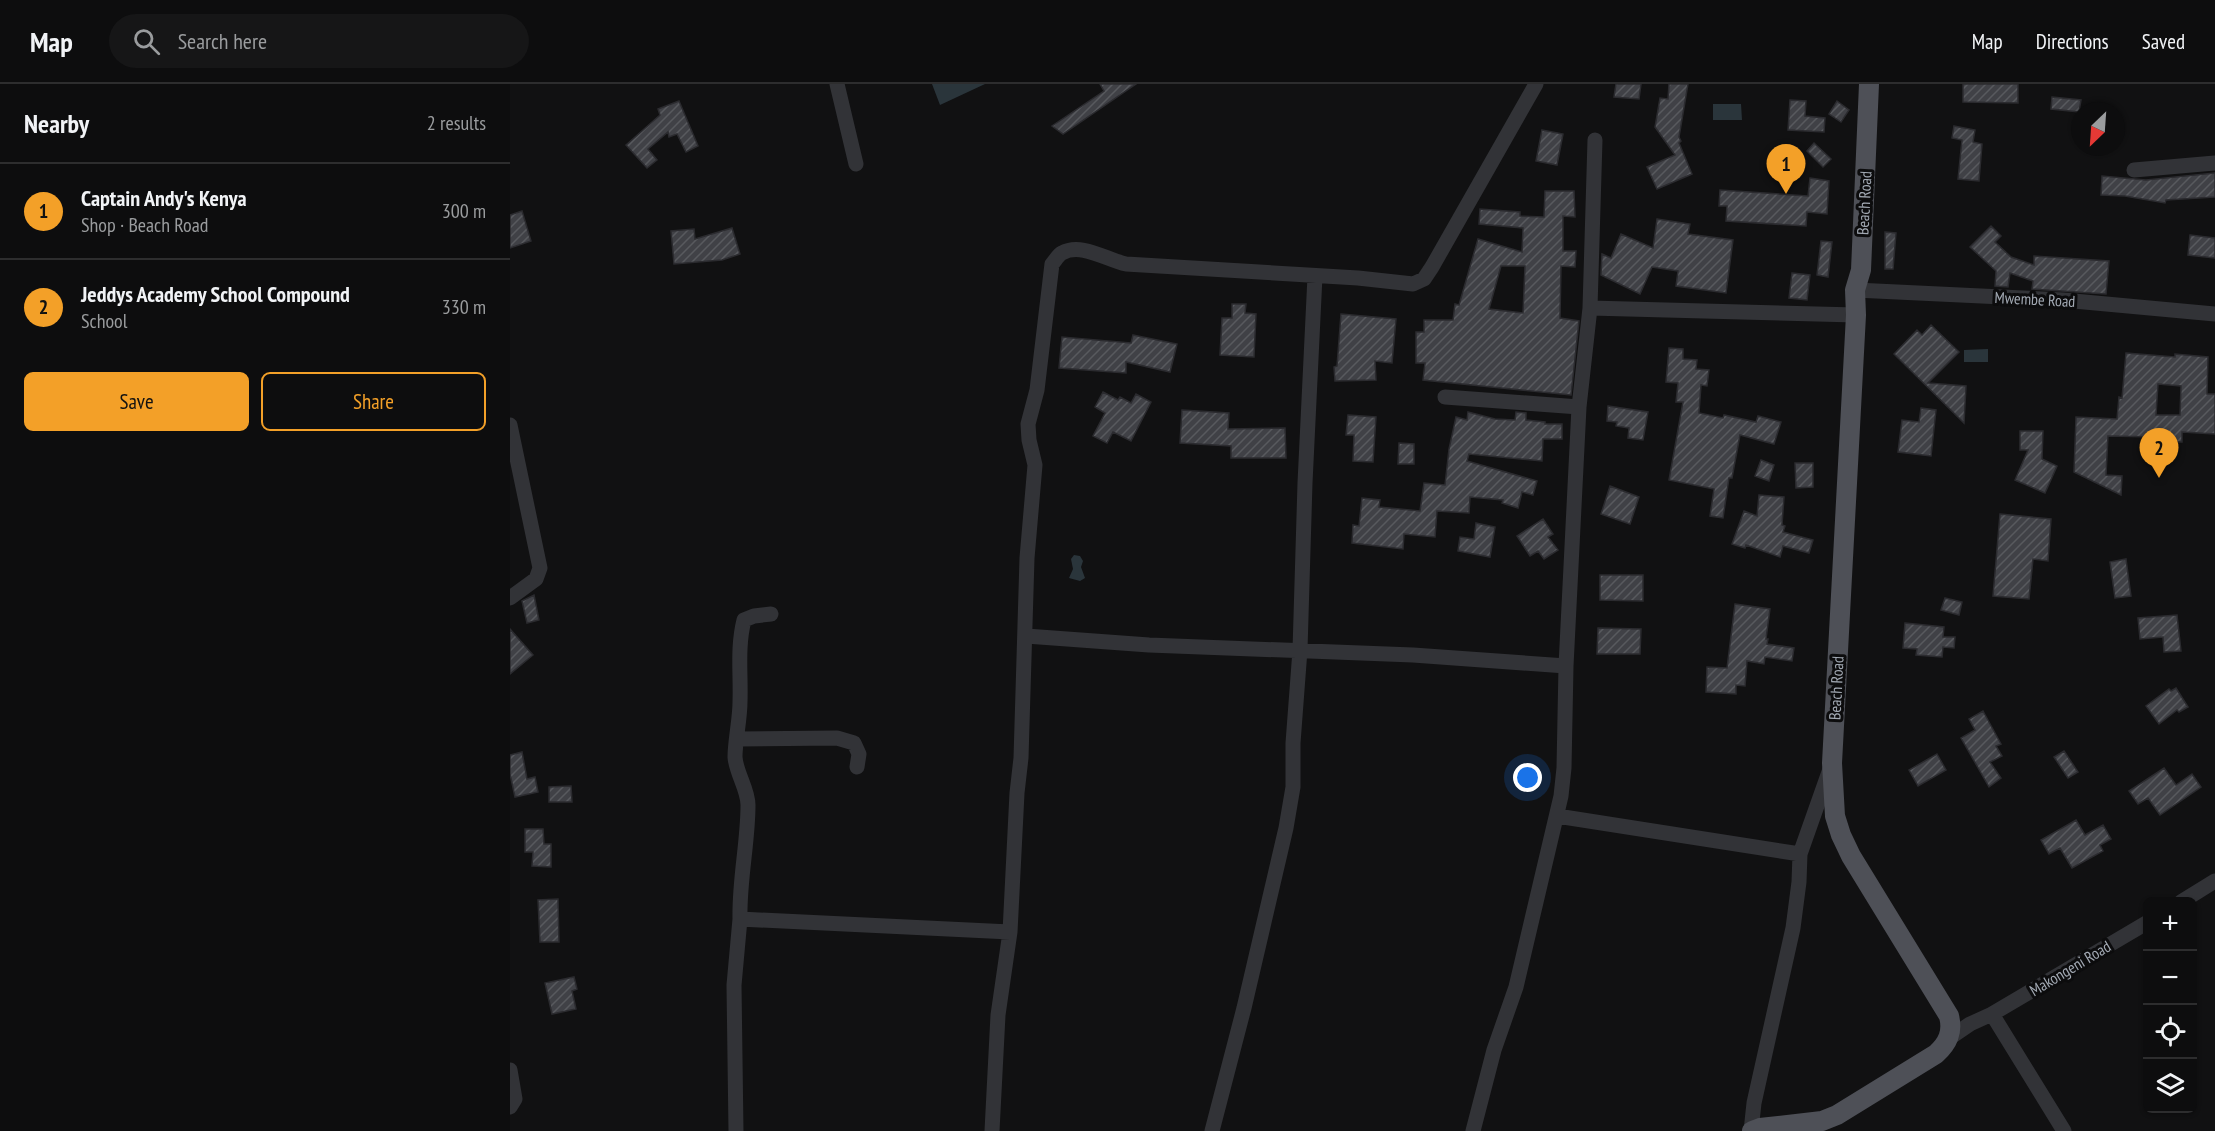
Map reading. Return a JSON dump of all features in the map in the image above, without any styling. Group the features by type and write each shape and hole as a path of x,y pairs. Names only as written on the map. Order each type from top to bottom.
{"main road":[{"name":"Beach Road","path":"1869,84 1861,270 1856,290 1832,763 1835,816 1840,835 1949,1016 1951,1030 1948,1039"},
{"path":"1751,1131 1760,1128 1822,1126 1936,1054 1948,1039"}],"street":[{"path":"837,84 856,164"},
{"path":"992,1131 998,1015 1010,932 1028,558 1035,465 1028,424 1037,390 1052,264 1062,254 1082,250 1093,251 1126,264 1358,278 1413,284 1424,279 1536,84"},
{"path":"1473,1131 1494,1050 1516,987 1557,816 1564,768 1566,666 1579,407 1590,308 1595,140"},
{"path":"2134,170 2215,162"},
{"path":"1212,1131 1244,1008 1286,828 1293,787 1293,743 1300,650 1315,276"},
{"name":"Mwembe Road","path":"1856,290 2063,300 2215,314"},
{"path":"1590,308 1856,315"},
{"path":"1445,397 1579,407"},
{"path":"510,425 540,568 536,579 510,598"},
{"path":"735,1131 734,985 740,919 739,892 748,803 739,778 735,756 741,702 738,659 744,620 771,614"},
{"path":"1026,636 1149,645 1413,655 1566,666"},
{"path":"738,739 837,738 854,743 859,754 857,766"},
{"path":"1751,1131 1754,1103 1793,928 1800,854 1832,763"},
{"path":"1557,816 1800,854"},
{"path":"2189,897 2215,881"},
{"path":"740,919 1010,932"},
{"name":"Makongeni Road","path":"1948,1039 1970,1024 1992,1014 2143,925"},
{"path":"1992,1014 2064,1131"},
{"path":"510,1070 515,1099 510,1107"}],"shaded area":[{"path":"932,84 985,84 940,105"},
{"path":"1713,104 1741,104 1742,120 1713,120"},
{"path":"1988,349 1988,362 1964,362 1964,350"},
{"path":"1074,555 1080,556 1083,561 1081,567 1085,578 1080,581 1069,578 1073,569 1071,559"}],"building":[{"path":"1100,84 1136,84 1063,134 1052,126 1104,91"},
{"path":"1616,84 1641,84 1639,99 1614,97"},
{"path":"1669,84 1688,84 1679,143 1692,174 1657,189 1647,167 1675,155 1655,127 1660,98 1668,99"},
{"path":"1963,84 2018,84 2018,103 1963,102"},
{"path":"2052,97 2081,100 2081,102 2071,102 2071,111 2051,109"},
{"path":"1790,100 1806,101 1805,116 1825,118 1824,132 1788,130"},
{"path":"679,101 698,146 686,152 677,134 669,137 668,132 648,149 657,160 647,168 626,145 660,115 658,109"},
{"path":"1837,101 1849,110 1841,122 1829,114"},
{"path":"1954,126 1975,130 1973,142 1982,144 1979,181 1958,179 1962,140 1952,138"},
{"path":"1542,130 1563,134 1557,165 1536,161"},
{"path":"1814,143 1831,159 1823,167 1807,151"},
{"path":"2215,173 2215,197 2166,200 2165,203 2125,196 2101,195 2102,176 2146,180"},
{"path":"1810,178 1829,181 1827,214 1807,212 1806,226 1726,221 1727,206 1719,206 1720,190 1808,196"},
{"path":"1545,191 1574,191 1575,217 1563,216 1563,251 1576,251 1575,267 1561,266 1560,318 1579,321 1571,395 1423,380 1425,363 1416,363 1416,332 1424,332 1424,320 1453,320 1455,304 1459,305 1478,239 1522,252 1523,228 1479,224 1480,209 1520,212 1520,216 1544,217","holes":["1501,266 1525,266 1523,313 1489,309"]},
{"path":"522,211 531,241 510,248 510,215"},
{"path":"1657,219 1690,224 1688,234 1733,240 1726,293 1676,286 1678,271 1652,267 1640,294 1601,275 1602,254 1611,258 1621,234 1653,248"},
{"path":"1991,226 2001,236 1995,242 2011,257 2034,265 2034,256 2109,261 2106,294 2032,289 2033,281 2010,273 2008,287 1995,286 1996,271 1970,247"},
{"path":"732,228 740,254 722,260 674,264 671,231 694,229 695,239"},
{"path":"1885,232 1896,233 1893,269 1885,269"},
{"path":"2190,235 2215,238 2215,258 2188,255"},
{"path":"1821,241 1832,242 1828,277 1817,275"},
{"path":"1792,273 1810,275 1807,300 1789,298"},
{"path":"1232,304 1246,304 1245,313 1256,314 1254,357 1220,355 1222,318 1232,318"},
{"path":"1341,314 1396,319 1392,363 1375,361 1376,380 1335,381 1334,367 1337,366"},
{"path":"1931,325 1959,352 1928,383 1966,386 1964,423 1894,354 1917,330 1922,335"},
{"path":"1133,335 1177,344 1170,372 1126,362 1126,373 1059,368 1062,337 1131,343"},
{"path":"1669,348 1683,349 1683,359 1697,360 1696,369 1709,370 1707,386 1701,385 1699,413 1723,418 1724,415 1756,422 1758,416 1781,422 1774,444 1740,435 1732,478 1729,478 1723,518 1710,516 1714,489 1669,480 1683,402 1676,402 1678,383 1666,382"},
{"path":"2126,353 2208,357 2207,394 2215,394 2215,434 2182,432 2182,442 2156,442 2156,437 2108,436 2106,475 2122,476 2121,495 2074,472 2076,417 2117,419 2119,397 2122,398","holes":["2158,384 2181,386 2180,415 2156,415"]},
{"path":"1103,392 1118,400 1120,397 1131,403 1136,394 1151,402 1131,441 1113,432 1107,443 1093,436 1105,413 1095,407"},
{"path":"1608,406 1648,412 1643,440 1628,438 1629,428 1616,426 1617,422 1607,421"},
{"path":"1921,408 1936,410 1931,456 1898,452 1902,420 1919,422"},
{"path":"1182,410 1229,413 1228,429 1285,428 1286,458 1231,458 1231,446 1180,443"},
{"path":"1468,412 1495,419 1515,420 1516,412 1526,413 1526,420 1545,422 1545,424 1562,424 1562,439 1543,439 1542,461 1469,454 1467,461 1537,481 1533,495 1522,492 1518,508 1502,503 1503,500 1470,497 1469,513 1437,511 1435,537 1404,534 1403,549 1352,543 1353,525 1359,526 1362,498 1380,500 1379,507 1420,511 1424,483 1445,485 1449,449 1456,417 1467,420"},
{"path":"1348,415 1376,417 1373,462 1353,461 1354,435 1346,435"},
{"path":"2020,431 2043,431 2042,459 2057,466 2045,493 2015,480 2028,450 2020,450"},
{"path":"1399,443 1414,444 1414,464 1398,464"},
{"path":"1761,460 1774,465 1769,481 1755,476"},
{"path":"1795,463 1813,463 1813,487 1796,488"},
{"path":"1610,486 1639,497 1630,524 1601,514"},
{"path":"1759,495 1784,497 1782,525 1785,526 1783,532 1813,540 1809,553 1783,546 1780,557 1746,545 1745,548 1732,544 1744,511 1757,516"},
{"path":"2000,514 2051,519 2048,561 2033,559 2029,599 1993,596"},
{"path":"1543,519 1553,534 1548,537 1558,550 1544,559 1538,551 1530,556 1517,536"},
{"path":"1476,523 1495,527 1490,557 1458,551 1460,537 1474,539"},
{"path":"2126,559 2131,596 2115,598 2110,562"},
{"path":"1600,575 1643,575 1643,601 1600,600"},
{"path":"534,595 539,620 527,623 522,601"},
{"path":"1945,598 1962,602 1959,615 1941,610"},
{"path":"1735,604 1770,609 1767,644 1794,648 1792,661 1765,657 1764,664 1747,661 1745,686 1736,685 1736,694 1706,692 1707,667 1727,668"},
{"path":"2177,615 2181,651 2164,652 2163,637 2140,639 2138,618"},
{"path":"1905,623 1944,627 1943,637 1955,637 1954,648 1943,647 1942,657 1916,655 1917,649 1903,648"},
{"path":"1598,628 1641,629 1640,654 1597,654"},
{"path":"510,629 533,655 510,674"},
{"path":"2176,688 2188,707 2179,712 2177,710 2159,724 2146,706 2169,689 2171,691"},
{"path":"1983,711 2001,744 1996,746 2002,756 1990,762 2001,778 1989,787 1961,738 1975,730 1969,719"},
{"path":"2064,751 2078,772 2068,778 2054,757"},
{"path":"522,752 527,779 535,777 538,792 515,797 510,774 510,755"},
{"path":"1937,754 1946,770 1918,786 1909,770"},
{"path":"2164,768 2176,785 2192,774 2201,787 2160,815 2148,798 2138,804 2129,791"},
{"path":"571,786 572,802 549,802 549,787"},
{"path":"2076,820 2085,835 2103,825 2111,839 2100,845 2103,851 2072,868 2060,848 2049,854 2041,840"},
{"path":"525,829 543,829 544,844 551,844 551,867 532,866 533,852 525,852"},
{"path":"558,899 559,942 540,942 538,900"},
{"path":"574,977 577,989 572,991 576,1009 552,1014 545,983"}],"place":[{"name":"Captain Andy's Kenya","path":"1786,194"},
{"name":"Jeddys Academy School Compound","path":"2159,478"}]}
